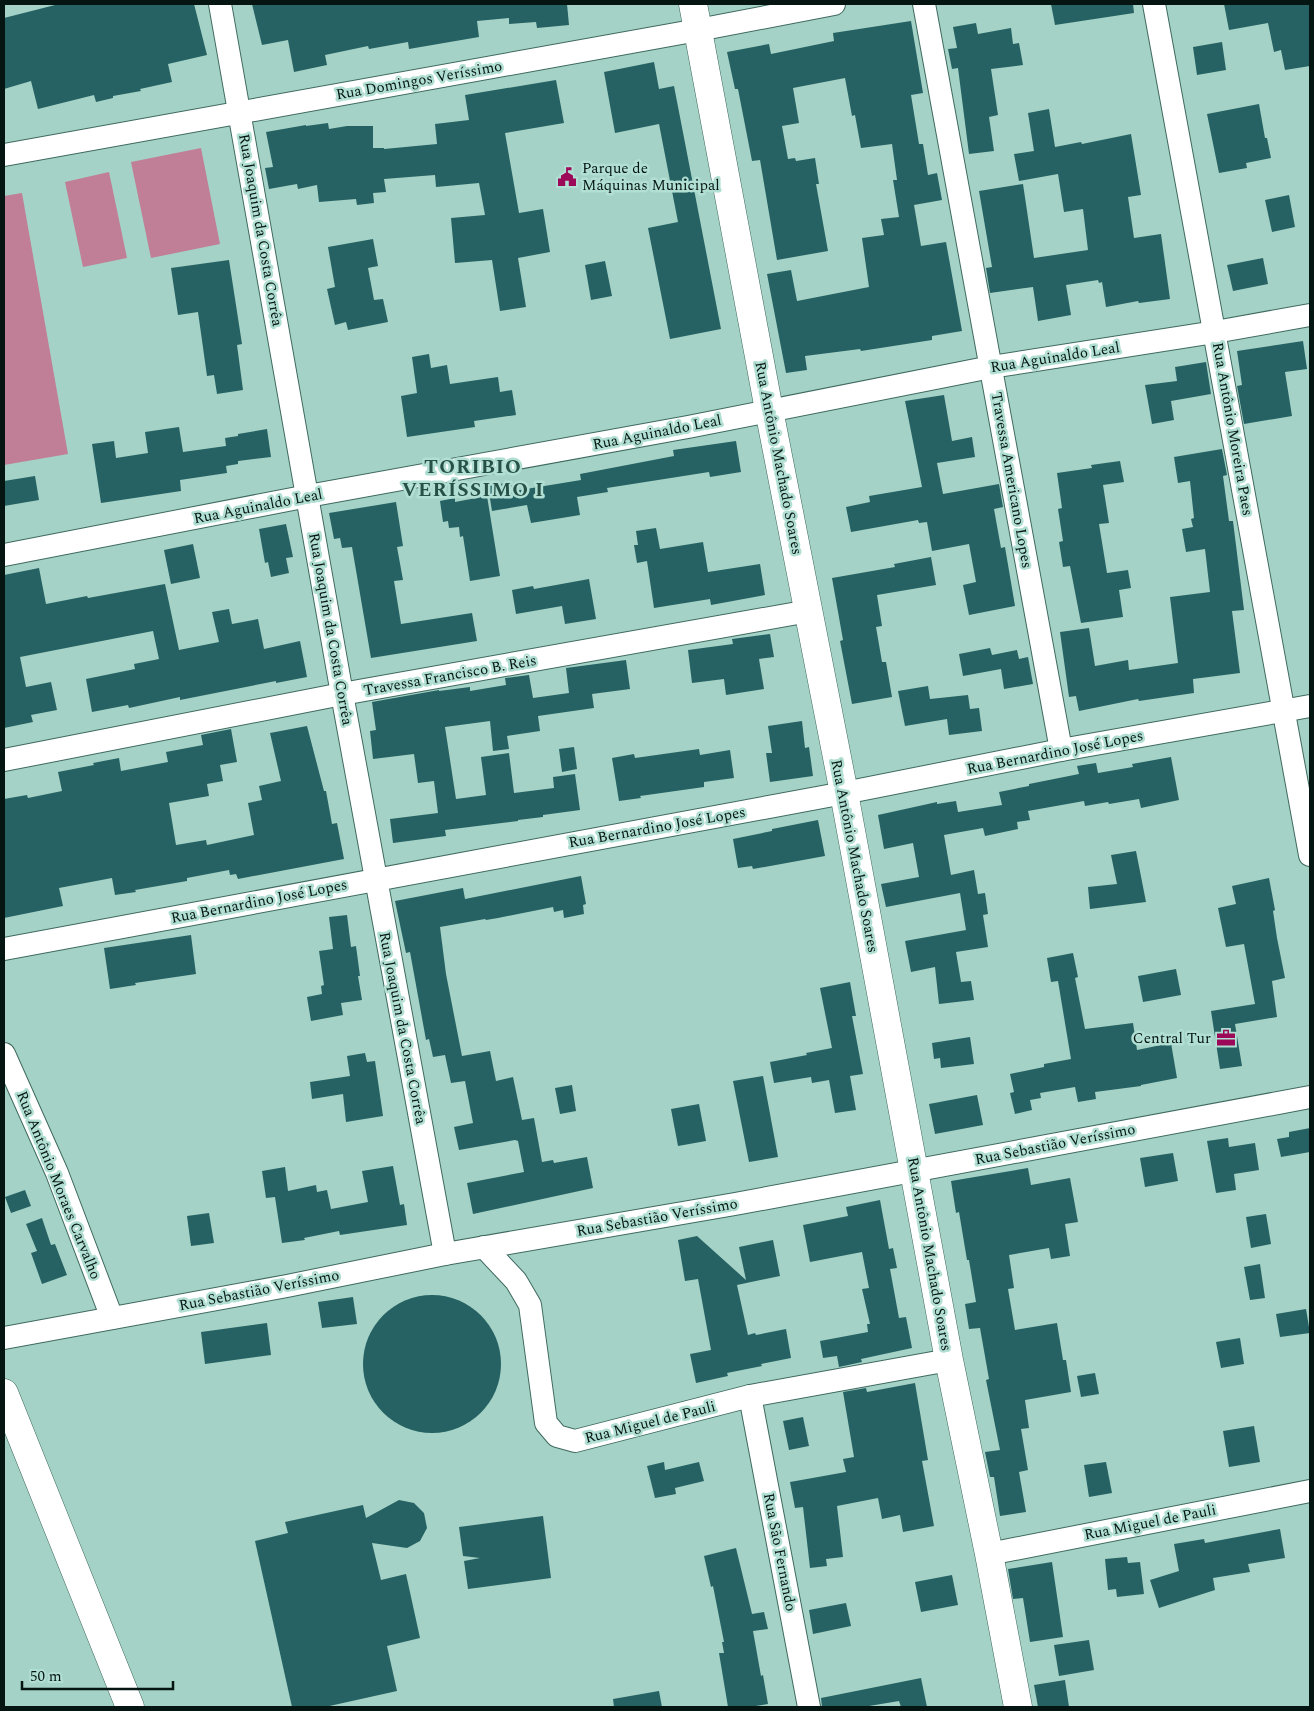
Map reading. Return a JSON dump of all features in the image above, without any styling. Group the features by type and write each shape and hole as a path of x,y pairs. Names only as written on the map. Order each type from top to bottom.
{"street":[{"name":"Rua Joaquim da Costa Corrêa","path":"220,4 342,694 445,1254"},
{"name":"Rua Antônio Machado Soares","path":"693,4 769,410 844,793 949,1360 1018,1707"},
{"name":"Rua Domingos Veríssimo","path":"4,155 834,4"},
{"name":"Travessa Americano Lopes","path":"924,4 1061,750"},
{"name":"Rua Antônio Moreira Paes","path":"1154,4 1310,855"},
{"name":"Rua Aguinaldo Leal","path":"4,555 308,496 688,427 991,367 1310,315"},
{"name":"Travessa Francisco B. Reis","path":"4,760 342,694 809,611"},
{"name":"Rua Bernardino José Lopes","path":"4,949 844,793 1061,750 1310,706"},
{"name":"Rua Antônio Moraes Carvalho","path":"4,1054 56,1173 112,1318"},
{"name":"Rua Sebastião Veríssimo","path":"4,1338 277,1288 445,1254 915,1171 1310,1097"},
{"name":"Rua Miguel de Pauli","path":"484,1247 516,1281 530,1305 546,1422 557,1436 575,1441 750,1396 949,1360"},
{"path":"4,1393 130,1707"},
{"name":"Rua São Fernando","path":"750,1396 809,1707"},
{"name":"Rua Miguel de Pauli","path":"989,1554 1310,1491"}],"shaded area":[{"path":"201,148 220,244 151,258 131,162"},
{"path":"109,172 127,258 83,267 65,182"},
{"path":"22,193 68,454 4,465 4,196"}],"building":[{"path":"59,4 194,4 207,55 168,64 172,82 96,102 94,95 38,109 31,81 4,89 4,18"},
{"path":"252,4 567,4 569,25 537,28 536,22 509,24 509,18 477,21 479,37 409,49 408,42 369,49 368,46 325,55 327,65 294,72 288,40 262,45"},
{"path":"1051,4 1133,4 1134,13 1055,25"},
{"path":"1224,4 1310,4 1310,66 1285,70 1281,50 1274,52 1268,23 1229,30"},
{"path":"911,21 923,93 911,95 919,144 923,144 928,175 937,173 942,200 914,205 921,246 946,242 962,331 932,336 932,340 861,351 860,349 805,356 807,370 786,373 767,274 791,270 797,301 869,287 862,238 884,235 881,219 899,217 893,180 897,180 892,144 861,148 855,115 852,116 845,78 793,88 799,123 782,126 788,159 795,158 796,161 815,158 819,184 816,184 828,251 777,260 760,160 752,161 738,89 735,89 727,52 769,44 771,54 834,41 833,33"},
{"path":"976,23 978,34 1011,28 1013,44 1019,43 1023,65 991,69 998,115 989,117 994,151 969,154 958,68 952,69 948,49 957,48 953,27"},
{"path":"1222,42 1226,70 1197,75 1193,47"},
{"path":"654,62 659,89 674,86 721,329 670,339 648,228 678,222 659,124 615,133 604,72"},
{"path":"556,80 564,123 505,133 519,213 543,209 550,252 518,258 526,307 500,311 492,260 455,263 451,218 485,215 479,183 436,187 435,175 384,179 386,192 373,193 374,203 357,205 356,199 319,202 317,185 298,189 297,184 269,189 265,168 273,167 266,132 328,123 329,129 347,126 373,126 373,148 384,149 437,144 435,124 469,120 465,95"},
{"path":"1259,104 1265,138 1267,138 1271,158 1246,163 1247,168 1219,173 1207,114"},
{"path":"1049,109 1055,147 1081,142 1082,144 1131,134 1141,195 1128,197 1134,238 1161,234 1170,299 1139,303 1138,301 1106,307 1102,282 1099,283 1098,280 1066,285 1071,315 1038,321 1033,287 990,293 986,268 992,267 979,191 1023,184 1034,258 1088,250 1083,209 1064,212 1058,174 1019,181 1014,154 1034,151 1028,113"},
{"path":"1289,195 1295,227 1272,232 1265,200"},
{"path":"373,239 378,266 368,268 374,300 383,299 388,322 348,330 346,322 335,325 327,289 335,287 328,247"},
{"path":"1263,258 1268,284 1233,291 1227,265"},
{"path":"229,260 242,344 237,345 243,390 217,394 214,375 207,376 198,312 178,315 171,268"},
{"path":"605,261 612,296 591,300 585,265"},
{"path":"1303,341 1307,369 1285,372 1292,416 1244,424 1237,386 1242,385 1237,351"},
{"path":"429,354 431,368 447,365 450,384 498,377 500,392 512,390 516,415 474,421 475,427 407,437 401,396 417,393 412,357"},
{"path":"1206,362 1211,394 1171,401 1174,420 1152,424 1145,385 1177,381 1175,367"},
{"path":"944,395 952,441 972,437 975,457 937,463 943,494 999,484 1003,507 994,509 1001,548 1005,547 1015,606 969,615 963,585 976,582 969,544 932,551 927,522 919,523 918,520 851,532 846,507 870,502 869,496 922,487 905,401"},
{"path":"179,427 183,452 226,446 225,438 267,429 271,457 238,461 238,464 226,466 227,473 180,480 181,491 101,503 92,444 114,441 116,458 148,453 145,432"},
{"path":"736,441 741,472 710,477 709,472 607,488 608,492 577,497 580,515 531,523 527,505 492,511 488,486 512,482 514,491 581,480 580,474 674,456 673,450"},
{"path":"1222,449 1227,475 1223,476 1229,521 1233,521 1244,610 1232,611 1240,673 1193,679 1194,693 1139,701 1138,699 1079,711 1076,696 1069,697 1060,632 1089,628 1095,666 1128,660 1129,670 1178,663 1170,597 1210,592 1205,549 1186,552 1182,529 1193,527 1191,519 1194,518 1190,481 1178,483 1174,457"},
{"path":"1120,461 1124,482 1103,485 1109,523 1099,524 1107,573 1128,570 1131,588 1119,590 1123,617 1081,623 1070,566 1063,567 1059,542 1063,541 1058,509 1062,508 1057,473 1092,468 1091,465"},
{"path":"35,476 39,500 4,506 4,481"},
{"path":"487,496 500,576 470,581 463,536 460,537 459,527 449,528 448,521 443,522 440,501 455,498 455,502"},
{"path":"396,502 403,546 397,547 403,580 394,581 401,624 472,613 477,641 371,658 352,547 342,548 340,538 334,539 329,513"},
{"path":"286,524 293,557 286,558 289,573 271,577 268,562 265,563 259,529"},
{"path":"656,528 660,549 703,542 708,572 760,564 765,595 711,605 710,599 654,608 647,561 637,563 634,545 638,545 636,531"},
{"path":"193,544 200,578 171,584 164,550"},
{"path":"931,557 936,585 877,595 882,626 876,627 882,662 886,662 892,697 852,704 840,641 843,640 832,578 895,567 894,564"},
{"path":"39,568 46,604 165,584 179,650 219,642 212,612 229,609 232,624 258,619 264,649 300,641 307,677 276,683 276,681 180,700 180,697 129,708 128,705 92,712 86,679 135,669 134,664 159,659 153,631 20,657 26,687 51,682 57,710 31,715 33,722 4,728 4,575"},
{"path":"589,579 596,619 565,624 562,606 516,614 512,590 533,586 534,589"},
{"path":"770,634 774,657 759,659 764,689 726,695 724,679 692,683 688,650 733,644 732,639"},
{"path":"990,648 992,655 1017,650 1019,659 1028,657 1033,684 1004,689 1001,669 963,676 959,654"},
{"path":"626,660 630,689 592,694 594,708 538,716 540,731 507,736 509,749 493,751 490,721 445,727 456,799 486,795 481,757 509,753 514,793 554,788 553,777 575,774 580,810 543,815 543,817 518,821 445,830 446,836 393,843 390,819 438,813 434,781 418,783 414,754 373,759 370,731 376,730 372,702 439,690 470,687 470,691 506,685 505,678 529,675 533,698 569,693 566,668"},
{"path":"928,686 930,699 968,695 970,709 979,708 982,731 949,735 947,719 905,726 898,691"},
{"path":"802,721 805,748 809,747 813,776 770,782 766,753 772,753 768,726"},
{"path":"307,726 324,791 326,791 332,824 337,823 344,859 238,879 236,874 230,875 229,870 187,878 187,881 115,895 112,878 59,888 63,906 4,918 4,799 27,795 28,798 62,791 58,772 94,765 93,763 119,758 121,771 168,762 166,752 203,745 201,735 231,729 237,762 220,765 223,781 207,784 209,796 169,803 176,845 206,840 207,845 254,835 248,803 262,800 259,786 281,781 270,733"},
{"path":"574,747 577,769 562,772 559,749"},
{"path":"699,749 700,755 730,750 734,778 704,782 704,787 640,796 641,798 619,801 612,758 634,754 635,758"},
{"path":"1171,757 1179,800 1141,808 1139,799 1085,806 1084,801 1028,811 1030,820 1017,822 1018,829 985,836 983,828 944,835 951,875 974,870 978,894 985,893 988,914 983,915 988,947 956,952 961,982 971,981 974,1000 939,1004 935,967 911,972 905,941 966,930 960,893 886,907 881,884 919,877 913,843 884,849 878,815 937,802 937,804 956,801 958,812 1002,805 999,792 1079,774 1077,766 1096,763 1098,773 1133,767 1132,764"},
{"path":"818,820 825,856 753,869 752,866 738,868 733,839"},
{"path":"1136,851 1146,902 1090,909 1088,887 1117,884 1111,855"},
{"path":"581,876 586,904 583,905 584,914 564,918 563,910 554,912 553,907 440,927 446,974 462,1056 490,1051 496,1081 513,1077 522,1120 534,1118 542,1162 553,1160 554,1163 587,1157 593,1188 473,1214 467,1183 524,1172 518,1141 459,1150 454,1127 473,1123 465,1081 451,1083 445,1055 433,1057 429,1039 426,1040 410,952 406,953 395,901 463,888 465,899"},
{"path":"1269,878 1275,910 1273,911 1277,938 1285,978 1272,981 1277,1017 1235,1024 1242,1066 1220,1069 1211,1011 1255,1004 1244,944 1226,947 1218,908 1236,904 1232,886"},
{"path":"347,915 351,947 356,946 362,1000 341,1003 343,1015 311,1021 307,997 322,994 321,986 324,985 319,951 333,949 329,917"},
{"path":"191,935 196,974 135,983 136,985 110,989 104,948"},
{"path":"1073,953 1078,977 1075,978 1085,1029 1133,1023 1137,1050 1171,1043 1177,1078 1141,1086 1095,1092 1096,1099 1078,1102 1075,1087 1040,1093 1041,1098 1030,1100 1032,1110 1015,1114 1010,1093 1014,1092 1010,1074 1044,1067 1044,1064 1071,1059 1058,981 1051,982 1047,958"},
{"path":"1176,969 1181,995 1143,1002 1138,976"},
{"path":"850,982 856,1016 852,1016 863,1074 850,1076 856,1110 835,1113 829,1080 812,1083 811,1077 774,1083 770,1062 832,1048 820,988"},
{"path":"970,1037 974,1064 941,1068 940,1058 934,1059 932,1043"},
{"path":"365,1053 367,1062 375,1061 383,1116 346,1122 343,1094 312,1099 310,1082 350,1076 347,1056"},
{"path":"763,1076 778,1157 749,1162 733,1081"},
{"path":"572,1085 576,1111 560,1114 555,1088"},
{"path":"977,1095 983,1125 935,1134 929,1104"},
{"path":"699,1104 706,1141 678,1146 671,1109"},
{"path":"1310,1128 1310,1152 1281,1157 1277,1139 1289,1137 1289,1132"},
{"path":"1228,1138 1229,1147 1255,1143 1259,1170 1234,1174 1236,1190 1216,1193 1207,1141"},
{"path":"1173,1153 1178,1181 1145,1187 1140,1158"},
{"path":"393,1166 400,1205 404,1204 407,1225 340,1235 339,1231 304,1238 305,1240 282,1243 275,1197 266,1198 262,1171 285,1167 288,1191 316,1185 317,1192 327,1190 331,1209 368,1202 362,1171"},
{"path":"1028,1168 1031,1185 1070,1178 1078,1222 1065,1224 1070,1256 1051,1259 1049,1248 1009,1255 1014,1288 1008,1289 1015,1330 1057,1323 1071,1392 1025,1400 1029,1428 1021,1429 1028,1470 1019,1472 1026,1512 1000,1516 994,1477 990,1477 985,1452 1000,1450 986,1380 989,1379 980,1328 969,1329 965,1304 976,1302 969,1260 967,1260 959,1212 956,1213 951,1181"},
{"path":"25,1190 31,1206 11,1213 5,1197"},
{"path":"880,1200 889,1249 893,1248 897,1268 890,1269 899,1318 906,1317 912,1348 861,1359 862,1362 839,1367 837,1356 823,1358 820,1341 868,1332 867,1324 870,1324 862,1289 869,1288 862,1252 810,1262 803,1225 848,1216 846,1207"},
{"path":"209,1213 214,1243 191,1246 187,1216"},
{"path":"1266,1214 1271,1244 1251,1248 1246,1217"},
{"path":"42,1218 51,1245 55,1244 67,1275 42,1284 31,1253 37,1251 26,1224"},
{"path":"697,1236 746,1280 739,1247 773,1240 780,1276 737,1285 748,1335 786,1329 791,1358 761,1364 762,1366 727,1373 728,1376 696,1383 690,1354 711,1350 698,1279 685,1281 678,1240"},
{"path":"1260,1264 1265,1298 1250,1300 1244,1267"},
{"path":"432,1295 446,1296 459,1300 471,1306 481,1315 490,1325 496,1337 500,1350 500,1378 496,1391 490,1403 481,1413 471,1422 459,1428 446,1432 432,1433 418,1432 405,1428 393,1422 383,1413 374,1403 368,1391 364,1378 363,1364 364,1350 368,1337 374,1325 383,1315 393,1306 405,1300 418,1296"},
{"path":"353,1297 357,1324 322,1328 318,1302"},
{"path":"1306,1309 1310,1333 1280,1337 1276,1314"},
{"path":"267,1323 271,1355 205,1364 201,1332"},
{"path":"1240,1338 1244,1364 1221,1368 1216,1342"},
{"path":"1095,1373 1099,1394 1081,1397 1077,1376"},
{"path":"915,1383 928,1460 922,1461 934,1526 903,1532 900,1515 882,1519 878,1498 837,1506 843,1557 826,1559 827,1566 810,1568 803,1507 795,1508 790,1482 846,1472 843,1459 854,1457 843,1392 866,1388 867,1392"},
{"path":"803,1417 809,1446 789,1450 783,1421"},
{"path":"1254,1426 1260,1462 1229,1467 1223,1431"},
{"path":"664,1462 665,1470 699,1462 704,1481 675,1488 676,1494 655,1498 647,1466"},
{"path":"1106,1462 1112,1493 1089,1497 1084,1465"},
{"path":"399,1500 414,1503 424,1513 427,1528 420,1541 407,1548 372,1543 381,1580 406,1574 420,1638 387,1646 397,1691 325,1707 292,1707 255,1541 288,1533 285,1522 363,1505 366,1518"},
{"path":"543,1516 551,1578 468,1589 464,1561 480,1558 463,1556 459,1527"},
{"path":"1280,1529 1285,1558 1248,1564 1250,1572 1213,1578 1215,1590 1159,1608 1150,1580 1179,1571 1174,1544 1204,1539 1205,1543"},
{"path":"736,1548 752,1614 764,1612 768,1629 753,1631 768,1704 749,1707 728,1707 719,1653 724,1653 722,1642 724,1642 713,1586 711,1587 704,1556"},
{"path":"1127,1557 1128,1563 1140,1562 1144,1594 1117,1597 1116,1589 1108,1590 1105,1559"},
{"path":"1052,1562 1063,1637 1030,1642 1023,1598 1013,1599 1008,1569"},
{"path":"952,1575 958,1605 921,1612 915,1582"},
{"path":"846,1603 851,1626 813,1634 809,1610"},
{"path":"1089,1640 1094,1670 1059,1676 1054,1645"},
{"path":"921,1678 927,1707 901,1707 899,1701 863,1707 822,1707 821,1698"},
{"path":"1065,1680 1069,1707 1038,1707 1034,1685"},
{"path":"659,1691 662,1707 614,1707 613,1699"}],"place":[{"name":"Parque de Máquinas Municipal","path":"567,177"},
{"name":"Central Tur","path":"1226,1038"}],"district":[{"name":"TORIBIO VERÍSSIMO I","path":"473,478"}]}
